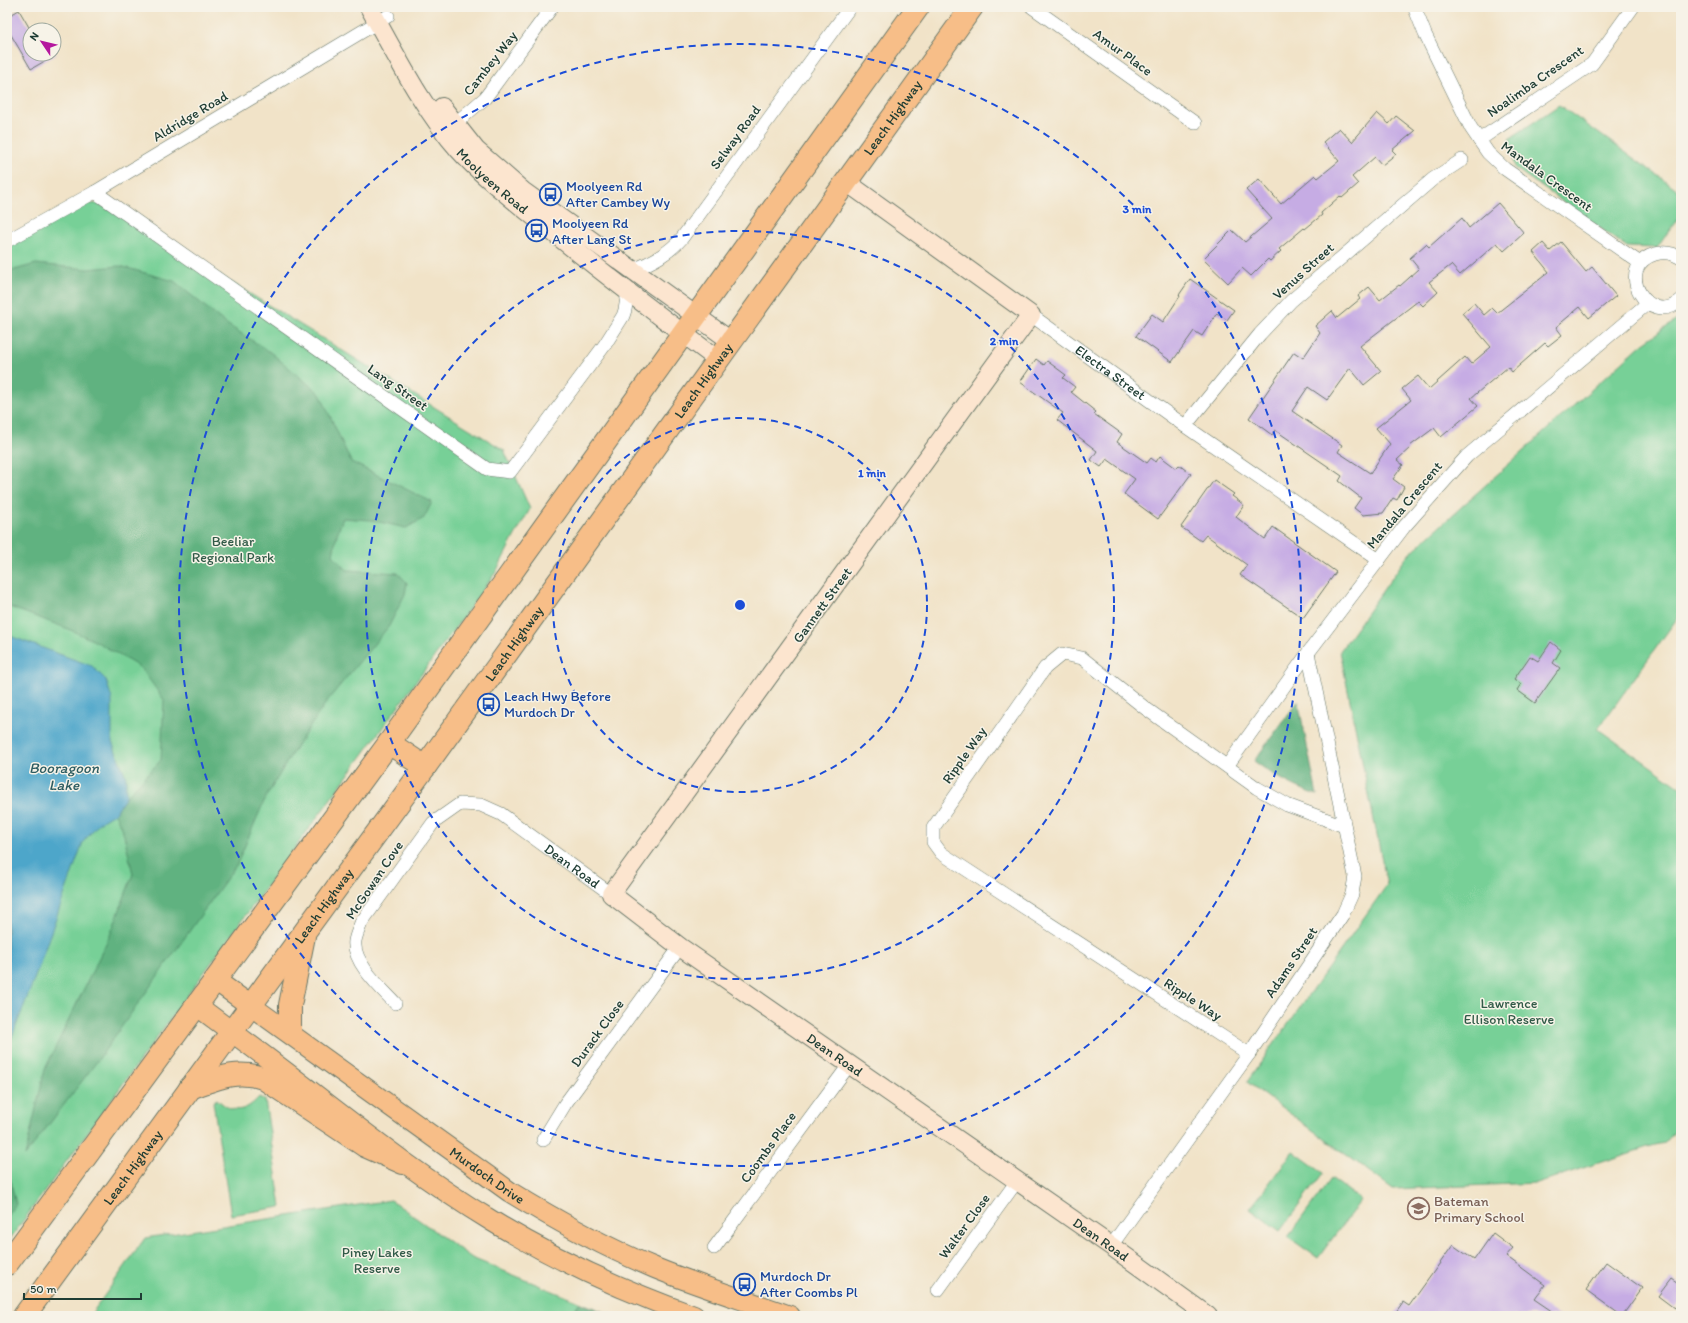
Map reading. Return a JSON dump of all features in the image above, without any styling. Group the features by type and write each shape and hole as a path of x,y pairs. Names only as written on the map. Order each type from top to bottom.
{"highway":[{"path":"7,1264 389,743 918,7"},
{"name":"Leach Highway","path":"24,1316 305,929 425,767 845,181 972,7"},
{"path":"389,743 425,767"},
{"path":"290,1032 290,1006 305,929"},
{"path":"190,1088 226,1075 248,1074 263,1078 365,1146 404,1163"}],"main road":[{"name":"Murdoch Drive","path":"215,980 290,1032 510,1192 553,1218 602,1244 656,1269 790,1316"},
{"path":"196,1005 404,1163 492,1221 535,1246 630,1292 694,1316"}],"street":[{"name":"Cambey Way","path":"450,128 485,98 552,7"},
{"name":"Selway Road","path":"633,270 656,260 667,253 682,238 850,7"},
{"name":"Amur Place","path":"1032,7 1195,123"},
{"name":"Noalimba Crescent","path":"1479,140 1592,64 1633,7"},
{"name":"Mandala Crescent","path":"1413,8 1468,122 1488,153 1505,169 1640,263"},
{"name":"Moolyeen Road","path":"379,13 436,98 450,128 472,164 628,292 717,359"},
{"name":"Aldridge Road","path":"7,241 95,192 379,13"},
{"name":"Moolyeen Road","path":"450,128 523,191 731,341"},
{"name":"Venus Street","path":"1185,426 1260,334 1291,301 1433,179 1462,160"},
{"name":"Electra Street","path":"845,181 1185,426 1379,560"},
{"name":"Lang Street","path":"95,192 487,469 510,472 604,346 625,310 628,292"},
{"path":"1681,257 1672,253 1662,252 1648,256 1640,263 1636,273 1635,282 1640,296 1648,303 1657,307 1668,307 1677,304 1681,300"},
{"name":"Mandala Crescent","path":"1227,766 1308,653 1404,527 1467,456 1648,303"},
{"name":"Gannett Street","path":"611,894 1031,315"},
{"name":"Adams Street","path":"1111,1246 1249,1054 1343,914 1352,894 1355,876 1308,653"},
{"name":"Ripple Way","path":"1249,1054 963,869 941,853 933,842 933,828 1045,668 1062,654 1082,658 1145,708 1257,788 1287,805 1344,826"},
{"name":"Dean Road","path":"460,804 481,804 501,814 611,894 680,948 1111,1246 1208,1316"},
{"name":"McGowan Cove","path":"395,1003 368,973 358,957 355,942 361,923 433,823 460,804"},
{"name":"Durack Close","path":"543,1140 565,1104 680,948"},
{"name":"Coombs Place","path":"714,1248 849,1065"},
{"name":"Walter Close","path":"938,1290 1017,1181"}],"green space":[{"path":"1559,105 1681,192 1681,214 1657,248 1627,247 1515,168 1509,139"},
{"name":"Beeliar Regional Park","path":"87,203 99,204 125,217 504,450 530,509 496,572 7,1243 7,247"},
{"path":"36,264 88,269 120,266 174,281 225,323 270,352 320,394 351,462 432,502 424,518 406,528 371,520 343,518 337,534 333,555 347,570 398,573 407,583 405,594 389,626 327,701 291,755 265,799 237,864 98,1060 25,1156 45,1069 111,933 133,874 124,835 115,813 126,797 161,760 164,700 141,668 97,642 66,628 7,606 7,272"},
{"name":"Lawrence Ellison Reserve","path":"1681,317 1681,613 1598,729 1681,788 1681,1121 1665,1143 1654,1145 1537,1183 1393,1189 1247,1082 1387,885 1340,651 1408,555 1642,344"},
{"path":"1298,701 1317,795 1284,781 1254,761"},
{"path":"259,1097 265,1100 281,1207 231,1215 213,1102 217,1099 228,1107 238,1110 249,1106"},
{"path":"1293,1151 1323,1173 1280,1231 1250,1209"},
{"path":"1331,1178 1361,1200 1318,1258 1288,1237"},
{"path":"10,1179 16,1204 7,1216 7,1183"},
{"name":"Piney Lakes Reserve","path":"391,1200 472,1258 614,1316 90,1316 145,1238"},
{"path":"579,1303 614,1316 571,1316"}],"water":[{"name":"Booragoon Lake","path":"7,635 92,666 106,680 112,699 112,742 126,777 126,797 115,813 99,823 83,842 35,977 7,1050"}],"building":[{"path":"19,10 26,22 22,22 22,54 7,28 7,17"},
{"path":"27,62 43,62 31,69"},
{"path":"1377,113 1389,124 1396,116 1415,131 1392,150 1396,154 1382,165 1375,157 1352,177 1358,184 1342,198 1340,196 1321,213 1322,215 1279,249 1281,251 1270,261 1268,259 1251,276 1242,268 1228,283 1203,259 1232,230 1245,242 1272,219 1246,190 1259,179 1281,204 1315,175 1318,178 1339,161 1323,142 1339,128 1352,142"},
{"path":"1498,203 1524,233 1504,251 1497,243 1460,275 1451,265 1429,282 1438,292 1423,306 1418,301 1360,346 1381,371 1364,385 1350,368 1327,400 1308,387 1292,411 1342,445 1338,452 1370,473 1390,444 1376,428 1411,400 1402,389 1418,376 1429,389 1465,357 1471,364 1491,347 1462,313 1474,303 1484,315 1492,308 1497,313 1549,272 1533,252 1543,243 1550,251 1561,242 1586,272 1592,267 1616,296 1589,318 1580,307 1556,327 1562,335 1548,346 1545,343 1512,372 1508,367 1471,398 1478,406 1441,437 1434,428 1410,446 1411,447 1397,460 1403,465 1393,479 1404,487 1397,500 1393,498 1383,513 1363,515 1354,508 1361,498 1339,481 1342,476 1275,430 1272,435 1249,418 1294,352 1303,358 1320,333 1315,326 1332,311 1337,318 1360,299 1358,296 1369,287 1380,300 1399,285 1400,286 1419,269 1410,258 1426,244 1429,247 1462,218 1469,228"},
{"path":"1190,279 1234,310 1227,320 1217,313 1202,336 1194,331 1172,362 1136,336 1152,314 1163,322"},
{"path":"1036,359 1044,365 1047,361 1066,375 1063,378 1075,387 1071,392 1096,412 1094,414 1122,434 1117,442 1147,463 1151,458 1156,462 1160,456 1176,468 1179,465 1191,474 1158,519 1124,494 1135,479 1107,459 1101,467 1091,460 1097,451 1057,420 1063,413 1020,382"},
{"path":"1214,480 1234,494 1232,496 1244,505 1236,517 1265,539 1273,527 1336,572 1303,618 1240,575 1247,565 1206,535 1201,541 1181,527"},
{"path":"1551,642 1561,650 1553,663 1560,668 1535,703 1517,690 1521,684 1514,679 1530,656 1538,661"},
{"path":"1493,1233 1513,1248 1506,1256 1545,1285 1534,1299 1559,1316 1393,1316 1403,1302 1409,1306 1453,1245 1474,1260"},
{"path":"1606,1262 1642,1288 1622,1316 1586,1290"},
{"path":"1671,1279 1681,1286 1681,1299 1674,1308 1658,1296"}],"place":[{"name":"Moolyeen Rd After Cambey Wy","path":"550,194"},
{"name":"Moolyeen Rd After Lang St","path":"537,231"},
{"name":"Leach Hwy Before Murdoch Dr","path":"488,704"},
{"name":"Bateman Primary School","path":"1418,1209"},
{"name":"Murdoch Dr After Coombs Pl","path":"745,1284"}]}
